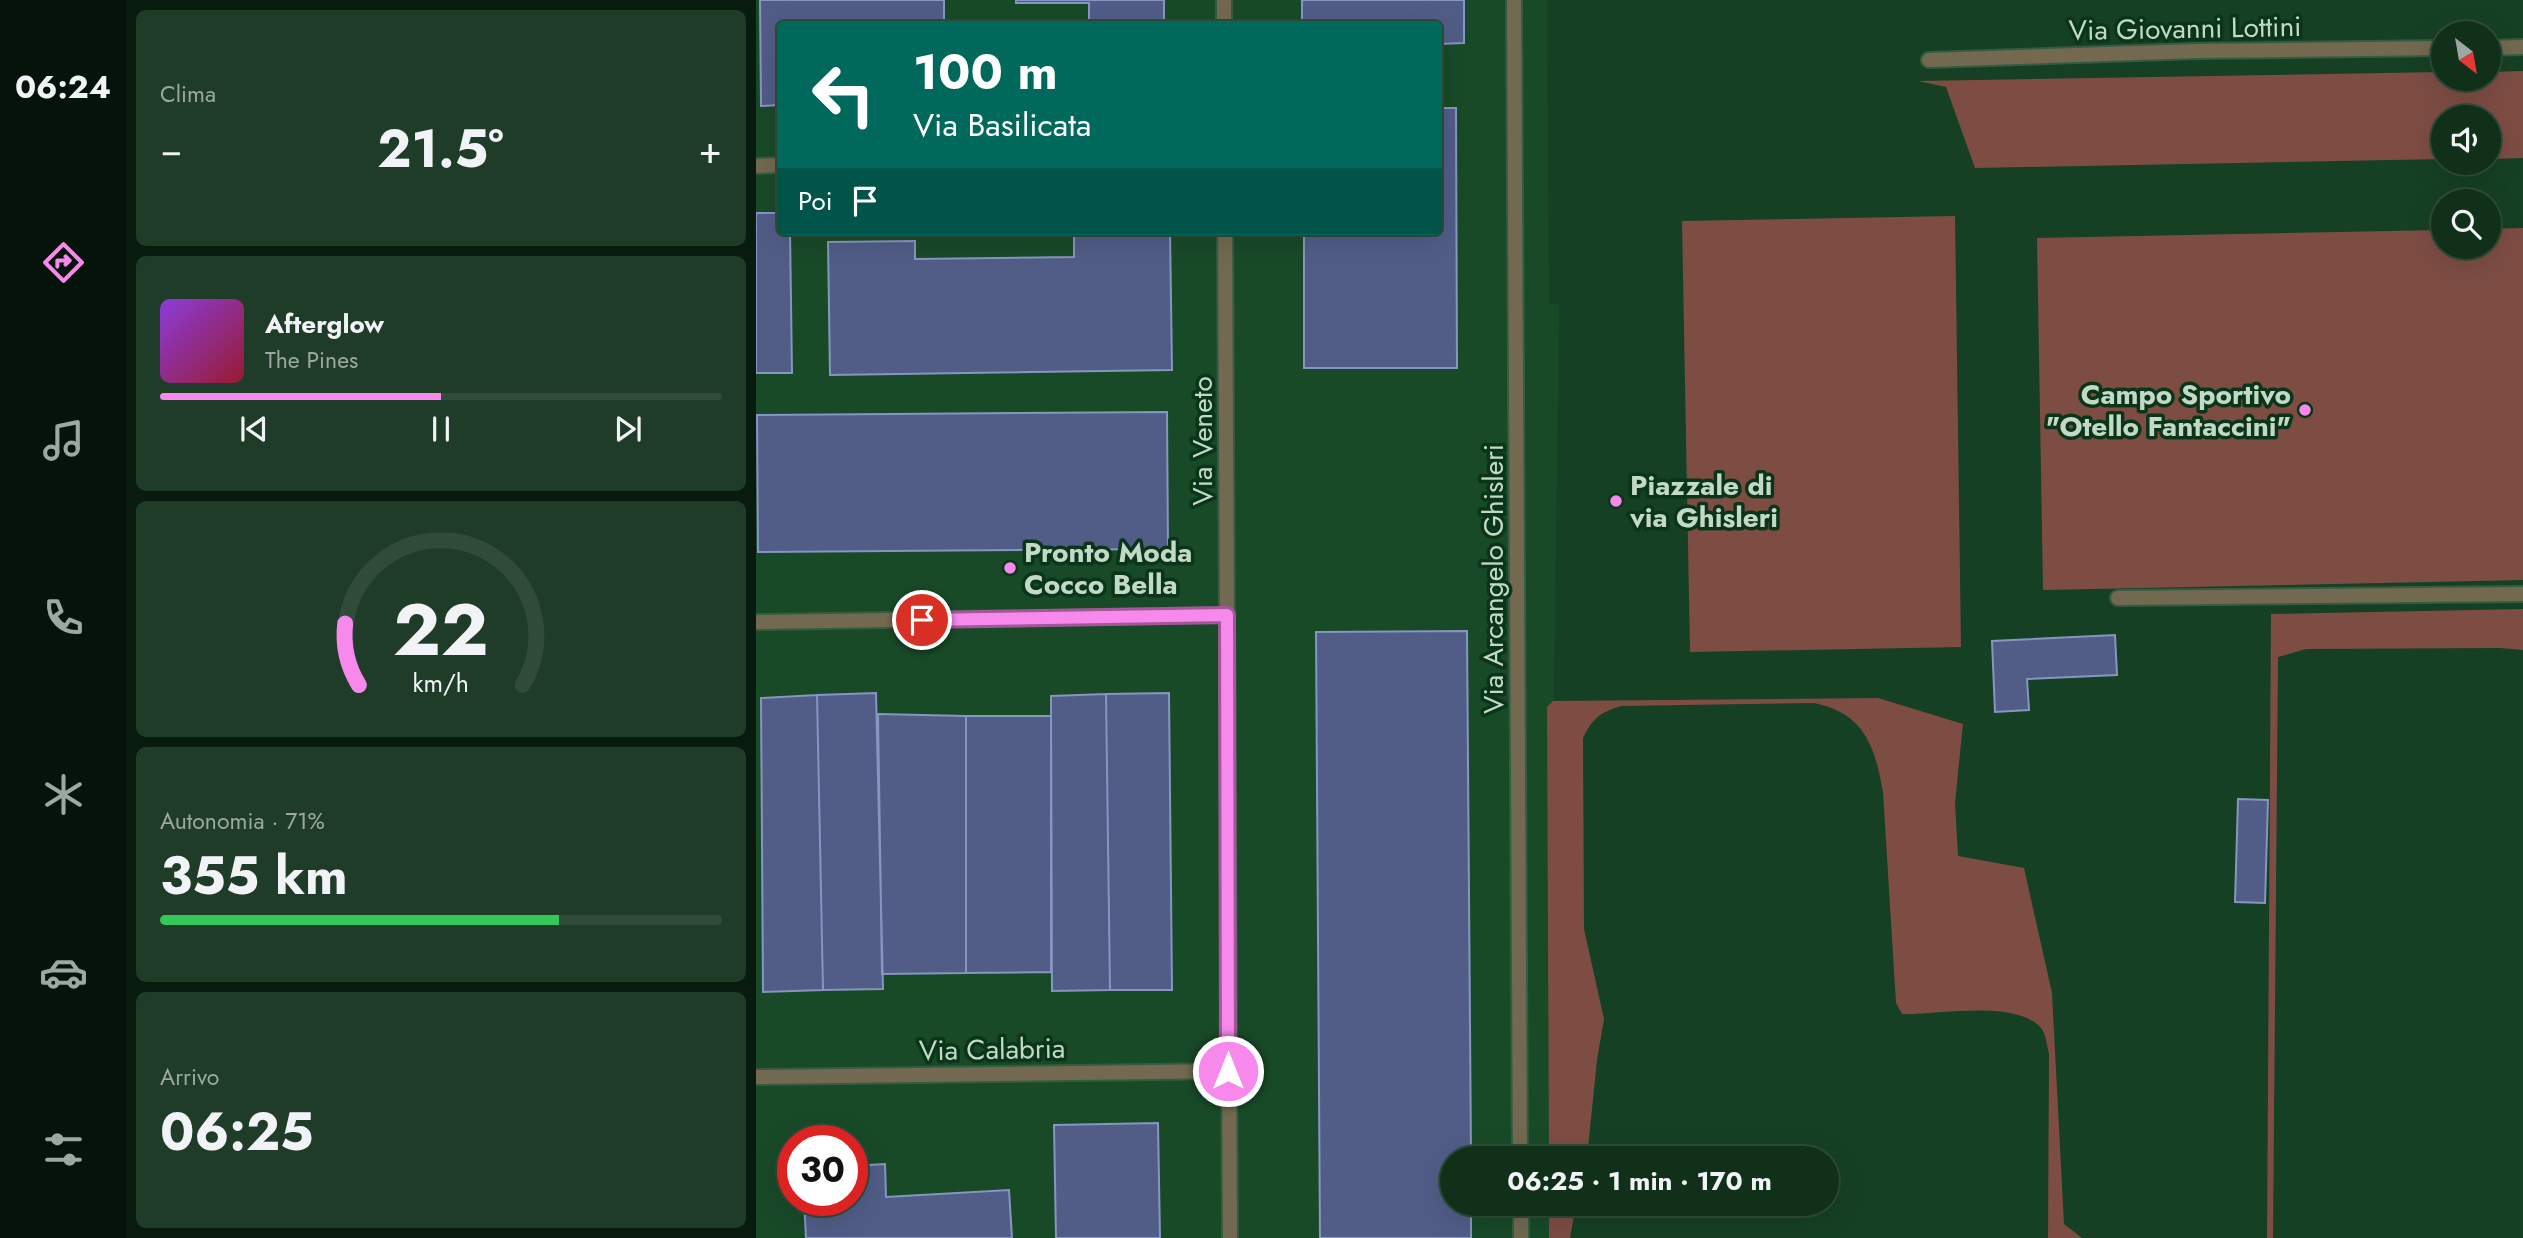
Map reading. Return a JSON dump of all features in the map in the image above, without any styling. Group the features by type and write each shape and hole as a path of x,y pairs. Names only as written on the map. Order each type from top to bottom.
{"street":[{"path":"1224,0 1224,21"},
{"name":"Via Arcangelo Ghisleri","path":"1514,0 1521,1146"},
{"path":"2501,48 2523,47"},
{"name":"Via Giovanni Lottini","path":"1929,60 2197,51 2431,48"},
{"path":"756,166 777,166"},
{"name":"Via Veneto","path":"1225,235 1230,1238"},
{"path":"2118,598 2523,594"},
{"path":"756,622 1227,615"},
{"name":"Via Calabria","path":"756,1077 1228,1071"},
{"path":"1521,1216 1521,1238"}],"shaded area":[{"path":"756,0 1547,0 1549,304 1559,304 1551,1146 1440,1146 1440,1216 1551,1216 1550,1238 756,1238"},
{"path":"2523,71 2523,158 2501,159 2501,105 2431,105 2431,159 1975,168 1946,87 1918,81 2431,72 2431,91 2501,91 2501,72"},
{"path":"1955,216 1961,647 1690,652 1682,221"},
{"name":"Campo Sportivo \"Otello Fantaccini\"","path":"2523,228 2523,580 2043,590 2037,238 2431,230 2431,259 2501,259 2501,229"},
{"path":"2523,609 2523,650 2306,649 2278,657 2273,1238 2267,1238 2271,614"},
{"path":"1878,698 1963,724 1955,803 1958,856 2024,868 2052,993 2064,1224 2082,1238 2048,1238 2049,1054 2041,1028 2029,1019 1995,1011 1902,1014 1896,1003 1883,792 1876,760 1871,746 1856,723 1831,708 1814,703 1621,706 1598,717 1587,731 1583,738 1584,929 1604,1019 1588,1146 1549,1146 1547,707 1553,701"},
{"path":"1549,1216 1574,1216 1570,1238 1549,1238"}],"building":[{"path":"760,0 944,0 944,21 777,21 777,105 761,106"},
{"path":"1016,0 1164,0 1164,21 1089,21 1089,3 1016,3"},
{"path":"1302,0 1464,0 1464,43 1442,44 1442,21 1302,21"},
{"path":"1442,108 1456,108 1457,368 1304,368 1304,235 1442,235"},
{"path":"756,213 777,213 777,235 790,235 792,373 756,373"},
{"path":"1074,235 1170,235 1172,370 830,375 828,242 915,241 915,259 1074,257"},
{"path":"1167,412 1168,549 758,552 757,415"},
{"path":"1467,631 1471,1146 1440,1146 1440,1216 1471,1216 1471,1238 1320,1238 1316,632"},
{"path":"2115,635 2117,675 2027,679 2029,710 1995,712 1992,641"},
{"path":"876,693 883,989 823,990 817,695"},
{"path":"1169,693 1172,990 1110,990 1106,694"},
{"path":"1106,694 1110,990 1052,991 1051,696"},
{"path":"817,695 823,990 763,992 761,698"},
{"path":"878,714 966,716 966,973 882,974"},
{"path":"966,716 1051,716 1051,972 966,973"},
{"path":"2238,799 2268,800 2265,903 2235,902"},
{"path":"1158,1123 1160,1238 1056,1238 1054,1125"},
{"path":"885,1164 886,1197 1009,1190 1012,1238 806,1238 805,1216 868,1216 868,1165"}],"place":[{"name":"Campo Sportivo \"Otello Fantaccini\"","path":"2305,410"},
{"name":"Piazzale di via Ghisleri","path":"1616,501"},
{"name":"Pronto Moda Cocco Bella","path":"1010,568"}],"route":[{"path":"922,620 1227,615 1228,1071"}]}
